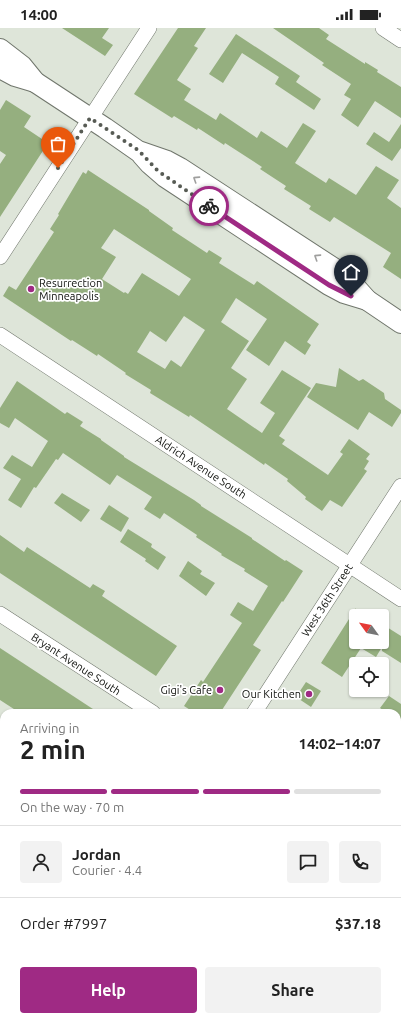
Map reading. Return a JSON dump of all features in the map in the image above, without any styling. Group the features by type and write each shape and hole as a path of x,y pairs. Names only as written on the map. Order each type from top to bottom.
{"main road":[{"path":"0,49 22,66 35,82"},
{"path":"0,68 15,76 35,82 90,118 138,150 150,164 165,177 329,285 344,293 367,300 401,322"}],"street":[{"path":"0,257 149,28"},
{"path":"383,28 401,40"},
{"name":"Aldrich Avenue South","path":"0,335 401,599"},
{"name":"West 36th Street","path":"257,709 401,486"},
{"name":"Bryant Avenue South","path":"0,614 147,709"}],"building":[{"path":"62,28 109,28 102,38 113,45 105,56"},
{"path":"178,28 206,28 194,46 198,48 177,80 191,89 184,100 216,120 220,113 257,138 261,131 287,148 303,123 316,131 295,163 326,183 329,178 356,195 376,166 399,180 387,198 401,208 401,279 383,267 391,253 334,217 330,222 309,209 311,206 284,189 286,186 260,169 262,167 225,143 224,145 198,128 197,130 174,116 172,118 134,94"},
{"path":"273,28 319,28 329,35 326,39 365,64 365,62 378,70 377,72 401,87 401,118 375,101 358,127 341,115 351,99 344,95 351,84 322,65 324,63"},
{"path":"236,34 300,76 296,82 321,99 314,110 275,84 279,77 242,53 223,83 209,74"},
{"path":"6,100 31,116 24,127 48,143 0,217 0,164 6,155 0,151 0,110"},
{"path":"401,124 401,148 392,161 366,144 374,132 389,142"},
{"path":"88,170 149,210 173,228 172,230 207,253 209,250 222,258 219,263 254,285 257,281 319,324 307,342 311,345 305,355 285,341 269,366 246,350 267,319 236,298 221,322 249,341 231,368 247,379 227,409 262,433 275,413 260,403 282,370 311,388 279,436 285,440 282,444 328,475 343,454 340,452 349,439 370,454 366,459 369,461 364,469 367,471 342,507 330,500 322,511 305,499 306,497 287,481 288,479 265,463 264,465 190,415 189,417 150,393 151,390 125,374 126,373 98,354 97,356 72,340 71,341 3,296 9,286 16,290 54,232 50,229 83,172 86,174","holes":["114,229 191,279 179,296 142,273 128,294 102,279 116,257 101,248","184,316 205,330 181,367 171,360 165,369 137,352 150,331 166,342"]},
{"path":"339,368 359,381 363,379 384,393 385,399 401,410 401,413 392,427 369,412 358,430 307,397 316,383 336,387"},
{"path":"17,381 65,414 67,412 83,422 80,426 101,439 124,457 194,500 285,561 286,560 303,571 253,645 261,650 223,709 189,709 184,706 201,680 203,682 242,623 230,615 238,602 253,611 268,586 244,571 245,569 221,555 222,554 196,537 197,535 164,513 160,519 144,509 152,497 117,475 110,485 63,453 58,460 56,459 36,488 34,487 21,508 8,500 21,479 3,468 12,455 32,467 48,441 15,418 9,428 0,423 0,408"},
{"path":"62,493 90,510 81,522 54,503"},
{"path":"109,505 129,518 121,532 100,519"},
{"path":"128,529 152,544 151,547 166,557 158,570 145,561 146,559 120,542"},
{"path":"0,535 24,552 27,547 90,588 93,584 105,591 102,596 177,646 156,676 0,573"},
{"path":"188,561 202,571 200,574 215,583 206,596 179,576"},
{"path":"349,619 349,649 360,649 355,657 349,657 349,666 342,677 321,663"},
{"path":"389,628 401,636 401,663 382,651 382,649 389,649"},
{"path":"0,648 93,709 14,709 0,700"},
{"path":"363,649 381,649 376,657"},
{"name":"Our Kitchen","path":"306,682 321,691 311,707 296,697"},
{"path":"389,696 401,704 401,709 380,708"}],"way so far":[{"path":"58,168 90,118 138,150 150,164 165,177 209,206"}],"place":[{"name":"Resurrection Minneapolis","path":"31,289"},
{"name":"Gigi's Cafe","path":"220,690"},
{"name":"Our Kitchen","path":"309,694"}],"route":[{"path":"209,206 329,285 351,296"}]}
